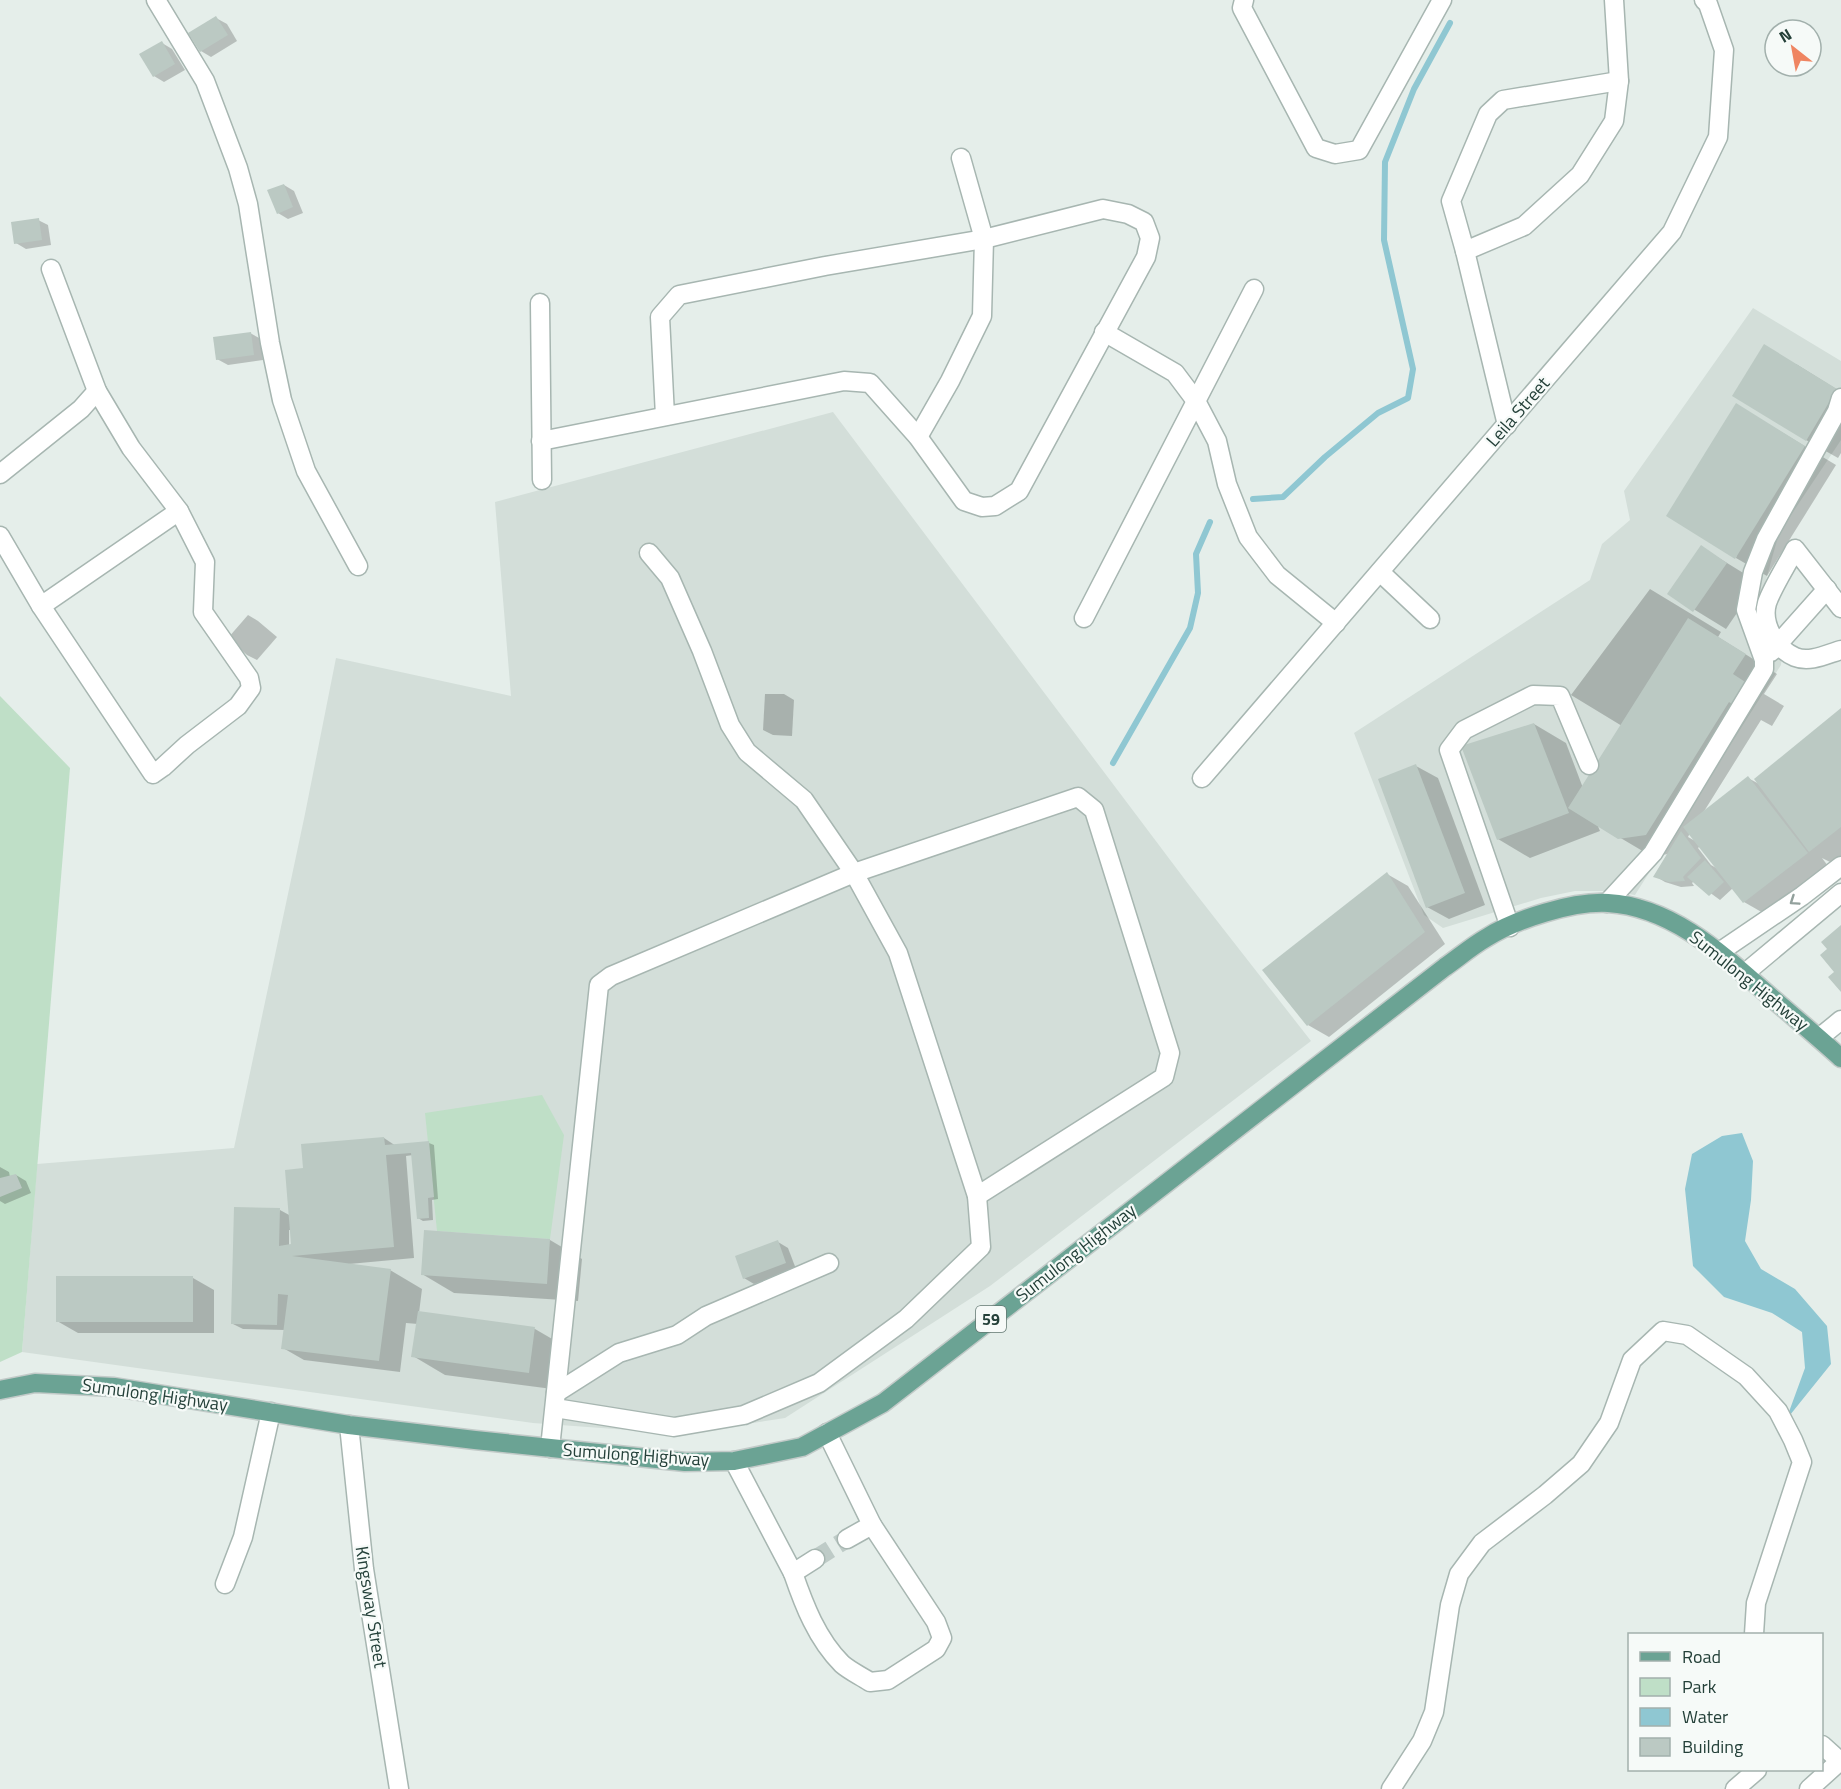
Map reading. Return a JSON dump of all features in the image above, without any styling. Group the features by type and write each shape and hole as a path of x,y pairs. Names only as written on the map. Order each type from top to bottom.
{"main road":[{"name":"Sumulong Highway","path":"0,1390 35,1383 86,1384 164,1394 349,1425 685,1462 734,1461 802,1447 883,1404 1445,967 1487,937 1510,927 1577,905 1607,903 1633,907 1662,917 1718,952 1841,1058"}],"street":[{"path":"156,0 205,81 238,168 248,204 270,343 282,400 306,471 358,566"},
{"path":"1244,0 1242,8 1316,148 1335,154 1359,150 1442,0"},
{"path":"1465,251 1524,226 1580,175 1614,121 1618,81 1614,0"},
{"name":"Leila Street","path":"1202,778 1672,232 1718,137 1724,50 1708,4 1704,0"},
{"path":"1507,425 1451,201 1488,114 1503,100 1618,81"},
{"path":"918,437 950,381 982,316 984,239 961,158"},
{"path":"542,441 844,381 870,383 918,437 964,501 982,507 995,506 1019,491 1052,434 1104,332 1146,257 1150,238 1144,222 1128,214 1103,209 984,239 825,266 679,295 660,317 665,416"},
{"path":"0,536 41,606 153,774 238,706 251,688 249,678 203,612 205,562 179,511 131,448 97,392 51,269"},
{"path":"1084,618 1254,289"},
{"path":"540,303 542,480"},
{"path":"1104,332 1176,373 1196,401 1217,441 1227,484 1248,537 1277,575 1336,623"},
{"path":"0,474 81,409 97,392"},
{"path":"1607,903 1653,853 1764,669 1764,660 1746,610 1753,572 1766,539 1837,411 1841,399"},
{"path":"41,606 179,511"},
{"path":"1841,608 1795,549 1766,605 1767,629 1778,645 1796,658 1814,658 1841,650"},
{"path":"556,1400 674,1427 744,1415 819,1383 906,1319 981,1247 977,1196 898,953 854,873 804,800 747,752 730,725 702,651 670,578 649,552"},
{"path":"1380,572 1430,619"},
{"path":"1764,660 1827,589"},
{"path":"1510,927 1449,750 1464,730 1533,695 1560,696 1589,765"},
{"path":"550,1448 599,985 611,976 854,873 1078,797 1094,810 1170,1053 1164,1077 977,1196"},
{"path":"1718,952 1802,896 1841,866"},
{"path":"1744,974 1841,893"},
{"path":"1820,1038 1841,1020"},
{"path":"556,1400 619,1353 677,1335 706,1316 830,1263"},
{"path":"1391,1789 1422,1741 1434,1712 1450,1605 1459,1574 1482,1543 1581,1464 1609,1423 1632,1360 1662,1331 1687,1335 1746,1376 1779,1411 1802,1462 1756,1603 1754,1633"},
{"path":"225,1584 243,1537 271,1413"},
{"name":"Kingsway Street","path":"349,1425 364,1569 399,1789"},
{"path":"734,1461 793,1573 806,1609 819,1634 843,1664 870,1682 888,1680 936,1649 942,1638 936,1622 872,1525 827,1433"},
{"path":"847,1539 872,1525"},
{"path":"793,1573 815,1558"},
{"path":"1809,1789 1840,1761 1823,1746"},
{"path":"1735,1789 1756,1771"}],"shaded area":[{"path":"1753,308 1841,361 1841,440 1779,533 1761,598 1782,655 1781,665 1635,895 1609,891 1575,891 1541,898 1443,928 1424,915 1354,733 1590,580 1602,544 1630,520 1624,491"},
{"path":"833,412 1189,885 1311,1041 990,1286 785,1418 683,1434 533,1423 22,1352 37,1164 234,1148 336,658 511,696 495,502"}],"green space":[{"path":"0,696 70,768 22,1352 0,1362"},
{"path":"542,1095 564,1135 550,1239 437,1231 425,1113"}],"water":[{"path":"1742,1133 1753,1161 1751,1200 1745,1241 1761,1269 1795,1289 1827,1326 1831,1364 1786,1420 1805,1368 1802,1332 1772,1313 1724,1297 1693,1266 1685,1189 1692,1154 1722,1136"}],"building":[{"path":"216,16 228,35 200,52 188,33"},
{"path":"162,41 175,64 153,77 139,54"},
{"path":"284,184 293,207 277,214 267,190"},
{"path":"39,218 42,240 14,244 11,222"},
{"path":"251,332 254,355 216,360 213,337"},
{"path":"1764,344 1837,389 1806,441 1732,396"},
{"path":"1736,403 1805,446 1735,559 1666,516"},
{"path":"1701,545 1727,563 1693,612 1667,594"},
{"path":"1688,618 1746,654 1733,674 1753,687 1739,709 1729,702 1646,835 1618,839 1568,808"},
{"path":"1841,708 1841,827 1809,852 1754,779"},
{"path":"1534,723 1569,813 1497,840 1461,746"},
{"path":"1416,764 1465,893 1426,908 1378,779"},
{"path":"1748,776 1808,853 1743,903 1683,827"},
{"path":"1681,831 1701,858 1683,877 1685,881 1669,882 1653,877"},
{"path":"1705,860 1724,882 1709,896 1687,877"},
{"path":"1387,872 1425,932 1307,1026 1262,970"},
{"path":"1841,925 1841,992 1828,977 1834,972 1820,955 1827,949 1821,942"},
{"path":"384,1137 385,1145 429,1141 434,1197 428,1198 429,1218 417,1219 411,1153 386,1155 394,1247 292,1256 391,1269 379,1361 281,1349 288,1295 278,1294 277,1325 231,1324 234,1207 280,1208 279,1246 291,1244 285,1170 303,1168 301,1144"},
{"path":"16,1174 22,1188 0,1197 0,1178"},
{"path":"424,1230 550,1239 547,1284 421,1275"},
{"path":"778,1240 786,1263 743,1279 735,1256"},
{"path":"56,1276 193,1276 193,1322 56,1322"},
{"path":"418,1311 535,1327 529,1373 411,1357"}],"waterway":[{"path":"1253,499 1283,497 1325,457 1378,413 1408,398 1413,369 1384,240 1385,162 1414,89 1450,23"},
{"path":"1113,763 1190,628 1198,593 1196,554 1210,522"}],"tunnel":[{"path":"815,1559 847,1539"}]}
